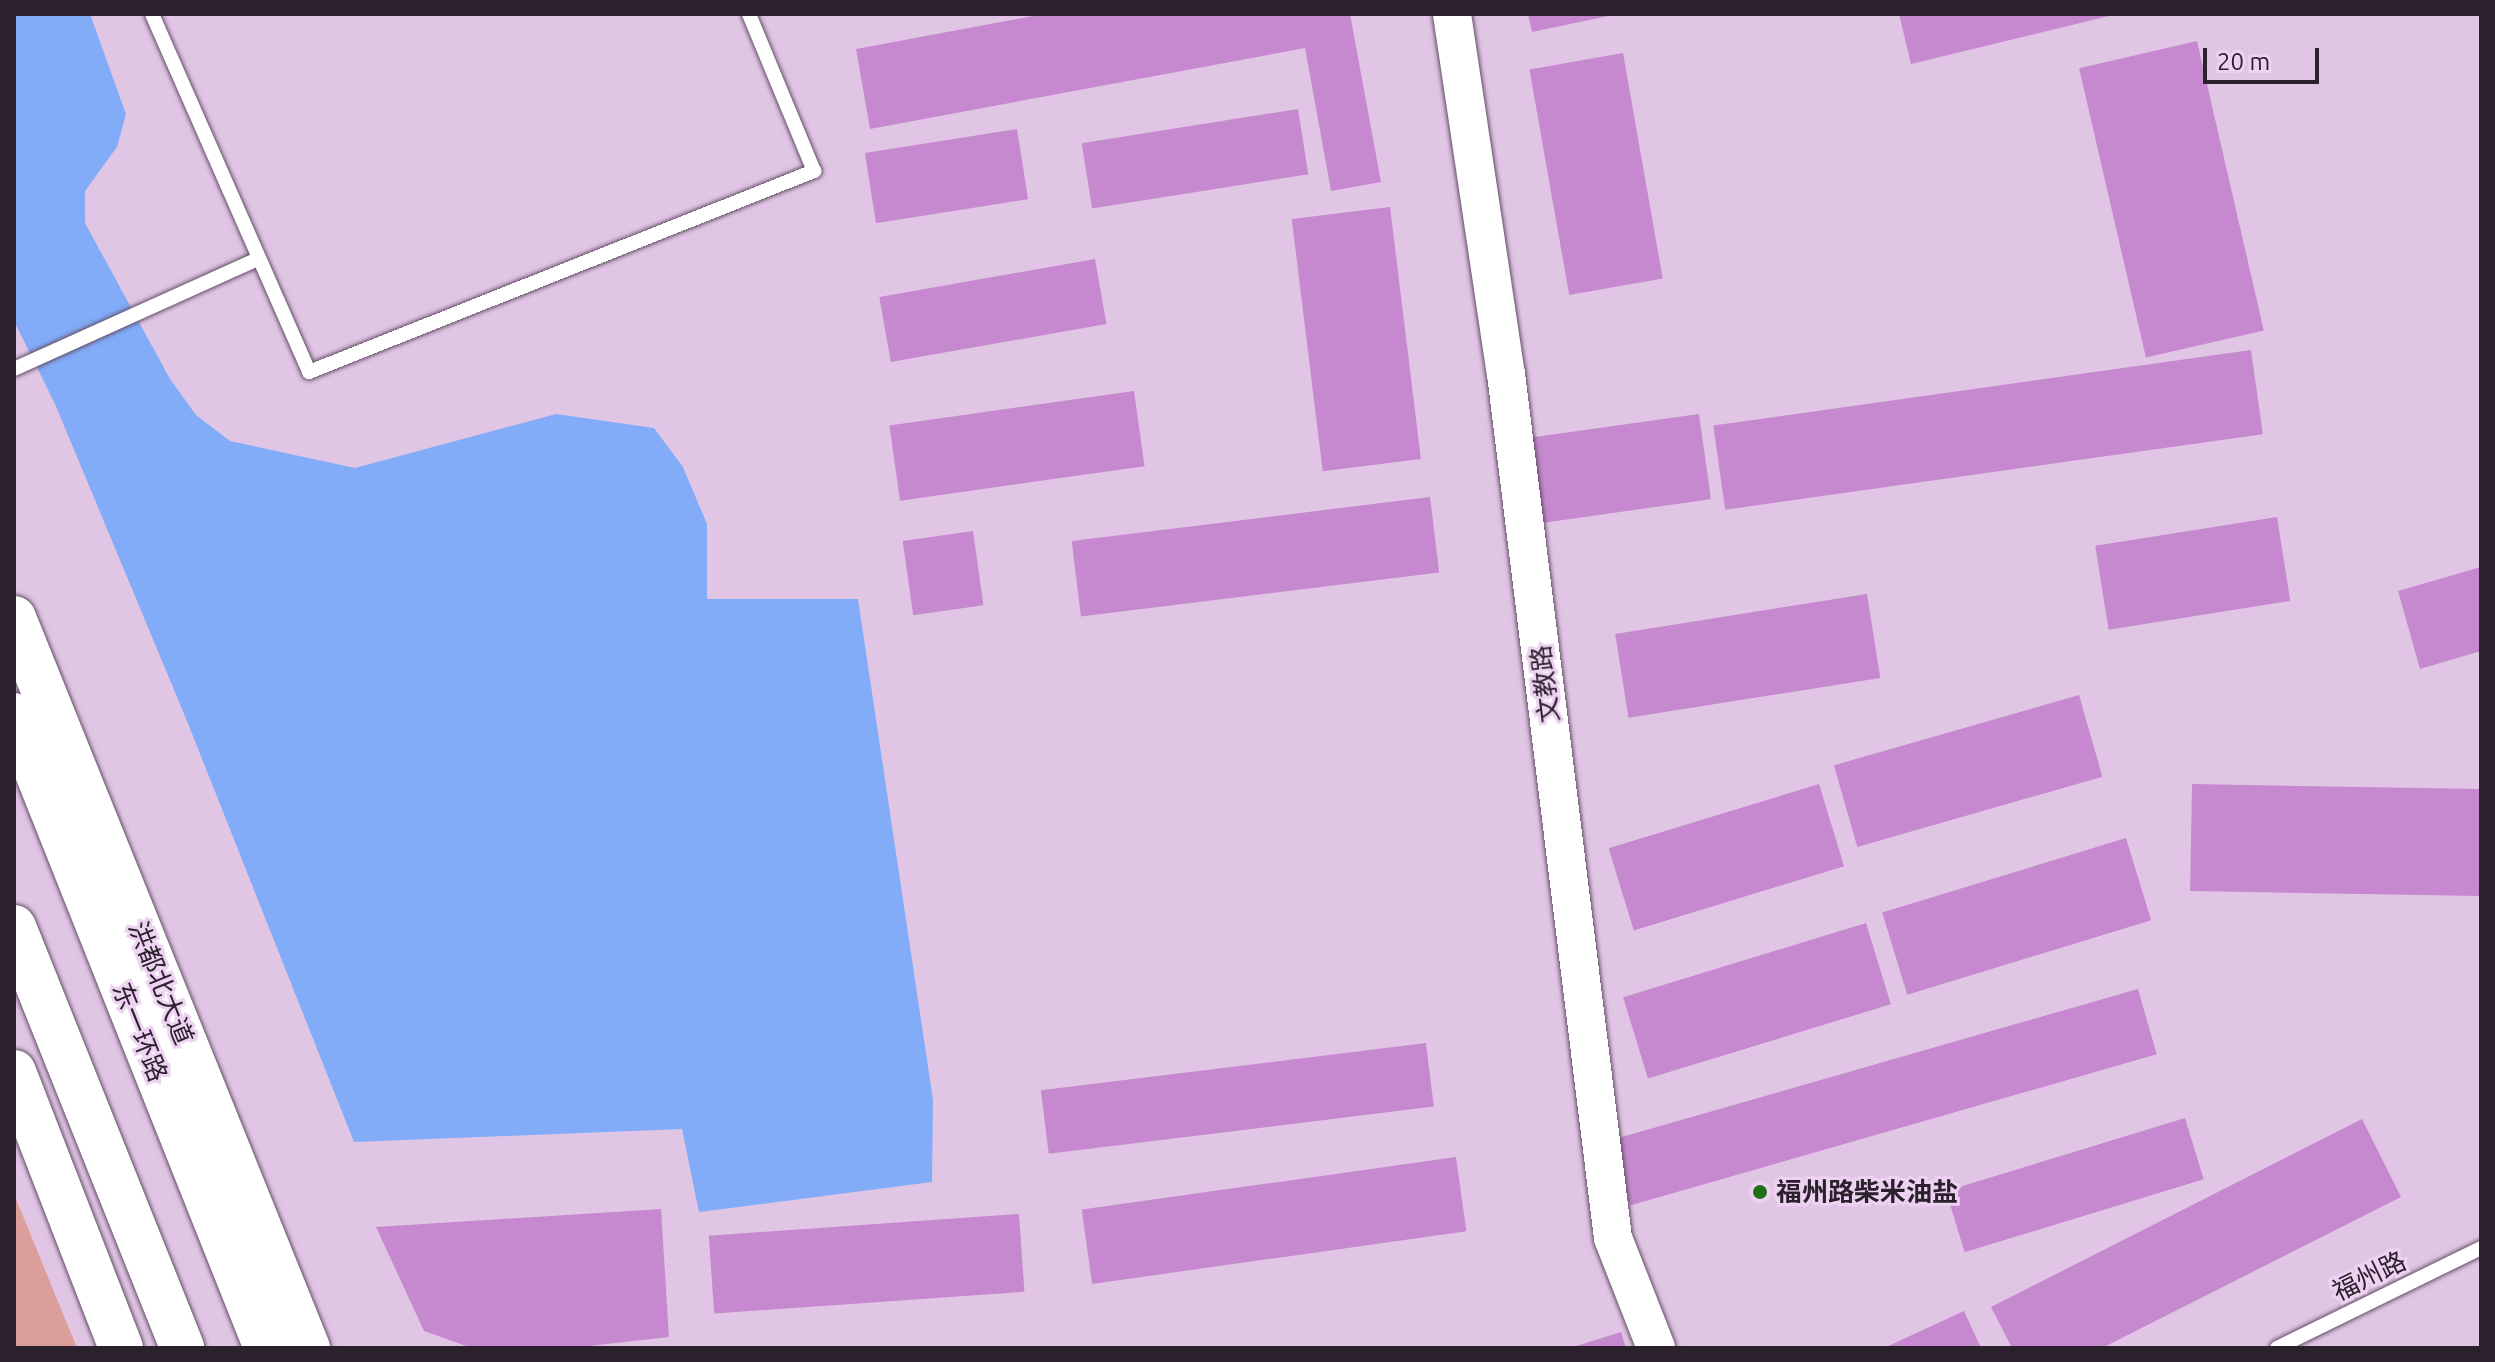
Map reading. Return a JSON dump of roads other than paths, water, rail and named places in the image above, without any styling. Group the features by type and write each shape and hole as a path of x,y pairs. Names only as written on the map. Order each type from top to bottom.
{"main road":[{"name":"洪都北大道","path":"14,618 308,1348"},
{"name":"东一环路","path":"14,715 266,1348"},
{"path":"14,927 182,1348"},
{"path":"14,1072 121,1348"},
{"path":"14,1143 90,1348"}],"street":[{"name":"文教路","path":"1452,14 1506,374 1613,1238 1656,1348"}],"lane":[{"path":"152,14 309,372 814,171 749,14"},
{"path":"14,369 258,259"},
{"name":"福州路","path":"2277,1348 2481,1248"}],"water":[{"path":"14,14 90,14 126,114 117,147 85,191 85,223 170,379 196,415 230,441 355,468 556,414 654,428 683,467 707,524 707,599 858,599 933,1100 932,1182 699,1212 682,1129 354,1142 187,721 55,404 14,321"}],"place":[{"name":"福州路柴米油盐","path":"1760,1192"}]}
